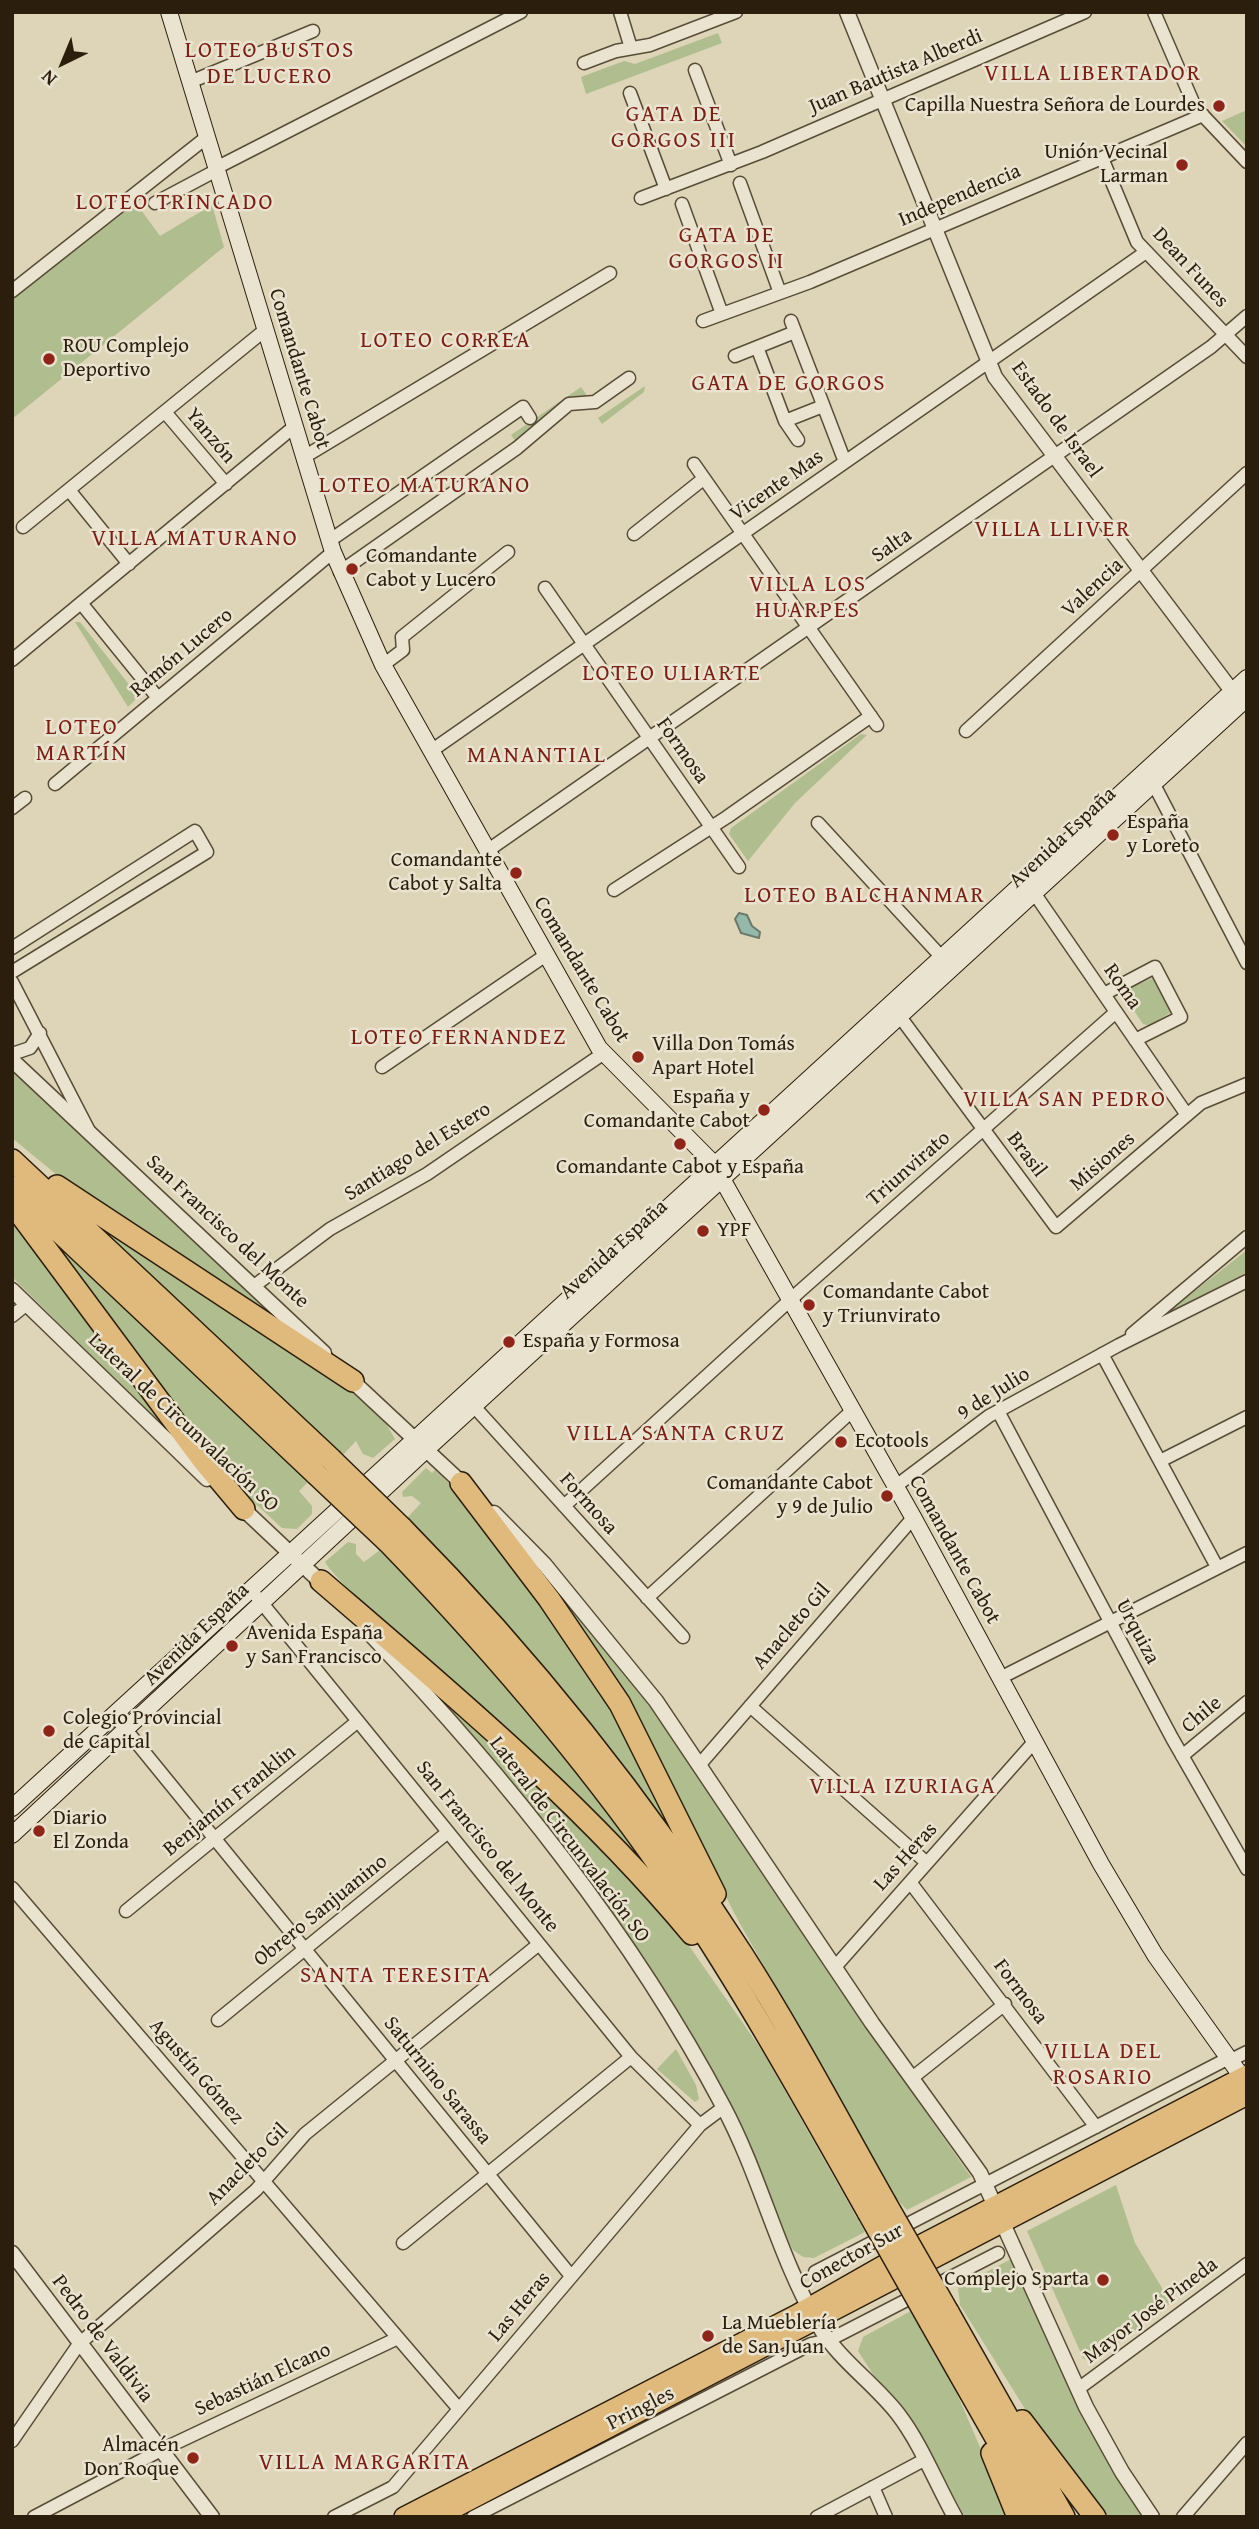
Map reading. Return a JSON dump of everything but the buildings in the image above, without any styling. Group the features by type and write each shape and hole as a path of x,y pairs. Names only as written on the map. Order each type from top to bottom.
{"highway":[{"path":"12,1153 112,1224 353,1381"},
{"path":"12,1160 323,1466 496,1629 577,1724 671,1849 744,1957"},
{"path":"12,1187 323,1466"},
{"path":"12,1203 203,1460 244,1509"},
{"path":"461,1483 549,1599 628,1717 744,1957 877,2207 960,2354 1064,2517"},
{"path":"395,1535 602,1787 677,1890 877,2207"},
{"path":"321,1581 422,1668 606,1838 683,1924 760,2023"},
{"path":"960,2354 1018,2517"},
{"path":"960,2354 1041,2517"},
{"path":"960,2354 1095,2517"}],"main road":[{"name":"Comandante Cabot","path":"169,12 331,547 383,665 604,1053 719,1174 914,1518 1034,1742 1137,1926 1245,2083"},
{"name":"Avenida España","path":"12,1808 291,1553 469,1401 1150,777 1240,698 1247,678"},
{"name":"Avenida España","path":"12,1835 304,1564 421,1444"},
{"name":"Conector Sur","path":"436,2517 1245,2083"},
{"name":"Conector Sur","path":"404,2517 812,2313"}],"street":[{"path":"155,203 520,12"},
{"path":"620,12 631,48"},
{"path":"584,63 631,48 650,45 736,12"},
{"name":"Estado de Israel","path":"848,12 995,377 1240,698"},
{"name":"Juan Bautista Alberdi","path":"641,198 762,152 1085,12"},
{"path":"1154,12 1195,107 1247,162"},
{"path":"190,82 313,31"},
{"path":"695,70 731,164"},
{"path":"630,93 666,189"},
{"name":"Independencia","path":"703,321 810,282 1203,116"},
{"path":"12,291 207,137"},
{"name":"Dean Funes","path":"1101,158 1137,242 1247,357"},
{"path":"740,183 780,293"},
{"path":"682,204 722,314"},
{"name":"Vicente Mas","path":"431,751 1146,252"},
{"path":"304,457 610,273"},
{"name":"Salta","path":"487,851 1055,456 1226,335 1247,316"},
{"path":"735,356 757,347 793,326 845,462"},
{"path":"23,527 265,330"},
{"path":"757,347 785,421 798,440"},
{"path":"340,572 517,448 569,404 595,402 629,378"},
{"path":"785,421 823,406"},
{"name":"Ramón Lucero","path":"55,784 331,547 523,407 530,418"},
{"name":"Yanzón","path":"165,412 226,484"},
{"path":"12,660 295,426"},
{"path":"614,890 874,720 702,480 694,464"},
{"name":"Valencia","path":"966,731 1247,473"},
{"path":"634,534 702,480"},
{"path":"69,490 129,564"},
{"path":"383,665 403,650 402,637 508,552"},
{"name":"Formosa","path":"545,588 739,867"},
{"path":"81,603 158,698"},
{"path":"1150,777 1241,939 1247,963"},
{"path":"12,808 25,798"},
{"path":"818,823 947,963"},
{"path":"12,948 195,831 207,852 12,972"},
{"name":"Roma","path":"1030,887 1187,1115"},
{"path":"382,1067 546,954"},
{"path":"1104,994 1155,967 1181,1017 1135,1040"},
{"name":"San Francisco del Monte","path":"12,982 91,1133 421,1444"},
{"name":"Brasil","path":"896,1010 1056,1227"},
{"name":"Triunvirato","path":"790,1300 1116,1012"},
{"path":"12,1054 30,1048 40,1033"},
{"name":"Santiago del Estero","path":"254,1286 330,1230 427,1174 604,1053"},
{"path":"12,1060 91,1133"},
{"name":"Misiones","path":"1056,1227 1201,1103 1247,1084"},
{"name":"9 de Julio","path":"1119,1345 1247,1237"},
{"name":"9 de Julio","path":"896,1486 999,1411 1119,1345 1247,1281"},
{"name":"Lateral de Circunvalación SO","path":"12,1290 211,1482 321,1581 457,1728 548,1839 626,1948 724,2107 783,2258 812,2313 830,2340 895,2411 955,2517"},
{"path":"564,1506 790,1300"},
{"path":"12,1316 27,1304"},
{"path":"1102,1354 1217,1567"},
{"name":"Formosa","path":"469,1401 683,1637"},
{"path":"647,1598 853,1410"},
{"name":"Urquiza","path":"999,1411 1182,1756 1247,1869"},
{"path":"1160,1461 1247,1417"},
{"path":"421,1444 562,1585 656,1701 701,1763 835,1967 985,2184 1078,2389 1111,2453 1152,2517"},
{"name":"Anacleto Gil","path":"701,1763 914,1518"},
{"path":"1000,1678 1247,1553"},
{"name":"San Francisco del Monte","path":"251,1589 631,2057 700,2124"},
{"name":"Chile","path":"1182,1756 1247,1702"},
{"path":"750,1706 927,1863"},
{"name":"Saturnino Sarassa","path":"114,1715 571,2276"},
{"name":"Benjamín Franklin","path":"126,1911 358,1721"},
{"name":"Las Heras","path":"835,1967 1034,1742"},
{"name":"Obrero Sanjuanino","path":"218,2020 448,1832"},
{"name":"Formosa","path":"910,1882 1096,2127"},
{"name":"Agustín Gómez","path":"12,1888 459,2409"},
{"name":"Anacleto Gil","path":"12,2441 79,2344 256,2190 305,2134 538,1944"},
{"path":"912,2078 1005,2004"},
{"path":"815,2272 1247,2052"},
{"path":"403,2243 631,2057"},
{"name":"Las Heras","path":"334,2517 393,2487 700,2124 724,2107"},
{"name":"Pedro de Valdivia","path":"12,2253 212,2517"},
{"name":"Pringles","path":"473,2517 497,2511 811,2344 830,2340 998,2253"},
{"name":"Mayor José Pineda","path":"1078,2389 1247,2264"},
{"name":"Sebastián Elcano","path":"34,2517 161,2450 398,2338"},
{"path":"1183,2517 1247,2442"},
{"path":"817,2517 924,2460"},
{"path":"873,2487 886,2517"}],"shaded area":[{"path":"718,33 722,43 586,94 581,77 624,61 635,64"},
{"path":"1247,110 1247,147 1222,121"},
{"name":"ROU Complejo Deportivo","path":"136,203 160,236 212,205 224,247 12,419 12,299"},
{"path":"645,386 644,392 602,424 598,418"},
{"path":"581,387 588,397 516,442 511,435"},
{"path":"75,622 80,622 134,691 135,700 128,707"},
{"path":"861,734 867,735 795,803 748,861 729,834 731,828"},
{"path":"739,913 747,915 752,926 760,932 759,938 741,933 735,919"},
{"path":"1153,978 1171,1012 1150,1026 1143,1024 1125,997 1127,989"},
{"path":"12,1070 296,1335 68,1184 12,1138"},
{"path":"12,1215 176,1439 12,1277"},
{"path":"92,1221 329,1371 385,1422 395,1439 373,1458 363,1454 356,1441 343,1455 338,1452"},
{"path":"52,1241 309,1481 299,1491 312,1506 312,1514 297,1529 282,1528 235,1485"},
{"path":"1247,1250 1247,1272 1169,1314 1168,1312"},
{"path":"426,1468 432,1473 435,1470 473,1507 611,1697 674,1832 552,1675 480,1594 409,1521 408,1517 421,1503 412,1496 403,1497 402,1492"},
{"path":"348,1542 356,1544 356,1554 364,1562 380,1550 457,1632 566,1760 667,1895 361,1604 325,1562"},
{"path":"539,1569 660,1719 829,1974 971,2177 907,2210 895,2197 739,1922 697,1841"},
{"path":"439,1696 585,1827 676,1927 763,2052 865,2232 814,2258 803,2257 793,2250 780,2226 745,2132 695,2043 611,1913 551,1831"},
{"path":"676,2049 696,2085 699,2099 695,2102 657,2069"},
{"name":"Complejo Sparta","path":"1116,2185 1135,2243 1171,2303 1092,2363 1083,2358 1027,2231"},
{"path":"1011,2259 1093,2436 1142,2517 1104,2517 1027,2412 960,2305 958,2287"},
{"path":"911,2311 955,2389 1010,2517 965,2517 912,2423 874,2376 858,2351 863,2337"}],"place":[{"name":"Capilla Nuestra Señora de Lourdes","path":"1219,106"},
{"name":"Unión Vecinal Larman","path":"1182,165"},
{"name":"ROU Complejo Deportivo","path":"49,359"},
{"name":"Comandante Cabot y Lucero","path":"352,569"},
{"name":"España y Loreto","path":"1113,835"},
{"name":"Comandante Cabot y Salta","path":"516,873"},
{"name":"Villa Don Tomás Apart Hotel","path":"638,1057"},
{"name":"España y Comandante Cabot","path":"764,1110"},
{"name":"Comandante Cabot y España","path":"680,1144"},
{"name":"YPF","path":"703,1231"},
{"name":"Comandante Cabot y Triunvirato","path":"809,1305"},
{"name":"España y Formosa","path":"509,1342"},
{"name":"Ecotools","path":"841,1442"},
{"name":"Comandante Cabot y 9 de Julio","path":"887,1496"},
{"name":"Avenida España y San Francisco","path":"232,1646"},
{"name":"Colegio Provincial de Capital","path":"49,1731"},
{"name":"Diario El Zonda","path":"39,1831"},
{"name":"Complejo Sparta","path":"1103,2280"},
{"name":"La Mueblería de San Juan","path":"708,2336"},
{"name":"Almacén Don Roque","path":"193,2458"}],"district":[{"name":"LOTEO BUSTOS DE LUCERO","path":"270,64"},
{"name":"VILLA LIBERTADOR","path":"1093,74"},
{"name":"GATA DE GORGOS III","path":"674,128"},
{"name":"LOTEO TRINCADO","path":"175,203"},
{"name":"GATA DE GORGOS II","path":"727,249"},
{"name":"LOTEO CORREA","path":"446,341"},
{"name":"GATA DE GORGOS","path":"789,384"},
{"name":"LOTEO MATURANO","path":"425,486"},
{"name":"VILLA LLIVER","path":"1053,530"},
{"name":"VILLA MATURANO","path":"195,539"},
{"name":"VILLA LOS HUARPES","path":"808,598"},
{"name":"LOTEO ULIARTE","path":"672,674"},
{"name":"LOTEO MARTÍN","path":"82,741"},
{"name":"MANANTIAL","path":"537,756"},
{"name":"LOTEO BALCHANMAR","path":"865,896"},
{"name":"LOTEO FERNANDEZ","path":"459,1038"},
{"name":"VILLA SAN PEDRO","path":"1065,1100"},
{"name":"VILLA SANTA CRUZ","path":"676,1434"},
{"name":"VILLA IZURIAGA","path":"903,1787"},
{"name":"SANTA TERESITA","path":"396,1976"},
{"name":"VILLA DEL ROSARIO","path":"1103,2065"},
{"name":"VILLA MARGARITA","path":"365,2463"}]}
